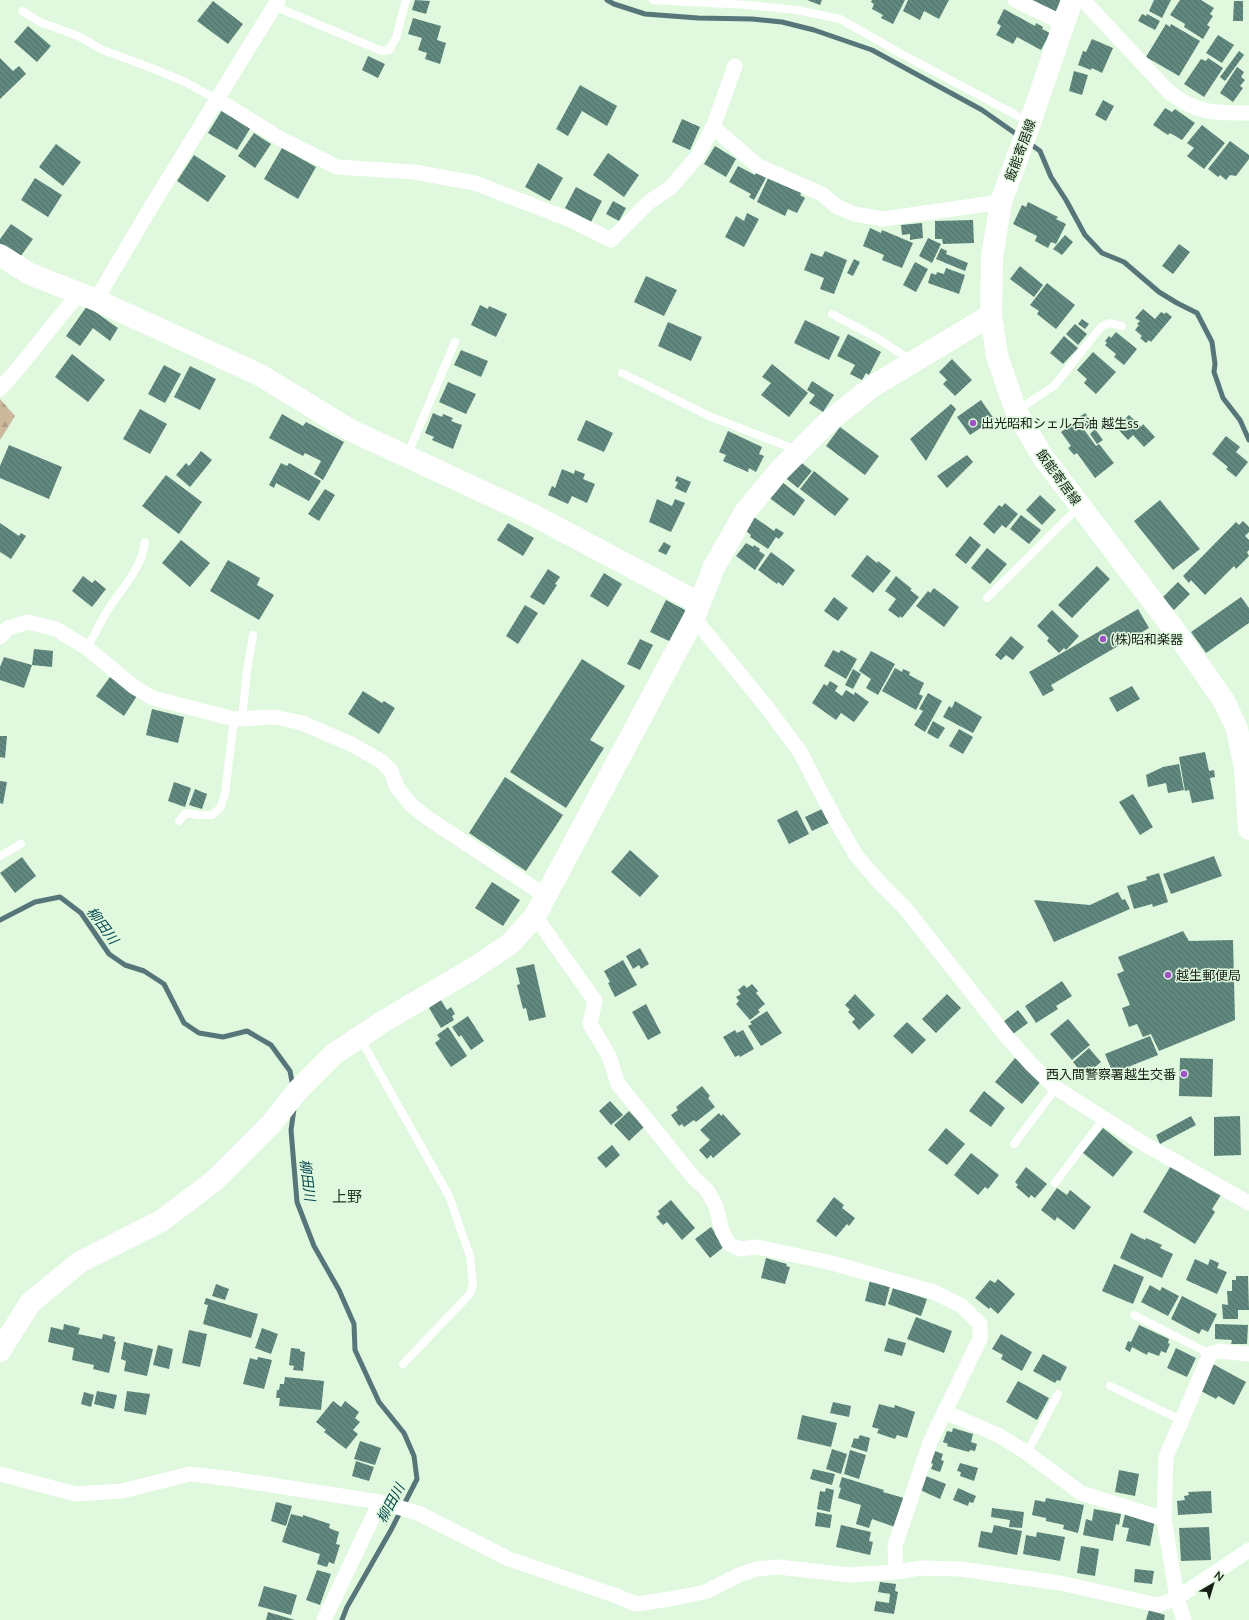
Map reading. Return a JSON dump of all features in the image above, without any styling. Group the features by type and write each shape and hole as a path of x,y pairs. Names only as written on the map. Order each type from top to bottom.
{"street":[{"path":"1015,0 1063,24"},
{"name":"飯能寄居線","path":"1072,0 1027,133 1001,202 992,257 991,315 997,356 1016,411 1043,457 1173,628 1224,701 1237,729 1245,768 1249,829"},
{"path":"1083,0 1169,92 1181,102 1205,111 1249,114"},
{"path":"0,389 87,296 151,207 218,100 276,3"},
{"path":"218,100 279,138 337,167 414,172 475,183 571,220 611,240 649,202 671,187 697,157 713,126 735,66"},
{"path":"713,126 758,166 822,194 836,206 854,214 883,220 1001,202"},
{"path":"0,255 30,274 87,296 260,375 350,430 533,515 696,610 800,752 835,819 856,855 905,908 1007,1037 1056,1088 1141,1142 1249,1203"},
{"path":"0,1351 30,1303 80,1262 160,1221 214,1181 272,1123 298,1090 334,1054 384,1021 474,968 511,943 535,916 546,896 696,610 714,567 745,512 779,471 827,423 873,386 991,315"},
{"path":"0,637 8,628 28,622 56,629 87,648 134,687 153,698 238,719 275,717 302,723 351,744 381,761 391,771 397,787 411,805 429,819 546,896"},
{"path":"535,916 595,1001 590,1024 609,1056 618,1084 694,1178 707,1190 716,1206 722,1231 728,1244 740,1249 757,1247 832,1263 934,1292 962,1306 980,1324 980,1339 931,1440 896,1545 896,1572"},
{"path":"1184,1620 1177,1598 1164,1519 1166,1457 1210,1354 1219,1351 1249,1354"},
{"path":"945,1412 1000,1436 1027,1453 1081,1493 1164,1519"},
{"path":"0,1474 76,1494 122,1491 190,1474 380,1502 418,1513 509,1559 636,1604 705,1592 739,1575 756,1569 778,1567 849,1575 896,1572 922,1568 960,1569 1060,1583 1158,1605 1177,1598 1249,1550"},
{"path":"324,1620 380,1502"}],"lane":[{"path":"276,3 382,51 389,50 396,38 406,0"},
{"path":"653,0 748,5 797,10 840,20 898,52 1027,133"},
{"path":"22,12 40,22 78,36 103,50 185,82 218,100"},
{"path":"832,314 877,338 914,362"},
{"path":"1016,411 1054,386 1101,327 1109,323 1122,326"},
{"path":"406,457 455,342"},
{"path":"622,373 710,416 799,451"},
{"path":"988,598 1080,506"},
{"path":"87,648 111,606 133,573 143,554 145,542"},
{"path":"179,821 186,813 212,815 220,808 225,794 253,635"},
{"path":"0,856 22,844"},
{"path":"360,1037 449,1196 470,1256 473,1284 470,1294 402,1364"},
{"path":"1014,1144 1056,1088"},
{"path":"1055,1183 1104,1118"},
{"path":"1134,1315 1210,1354"},
{"path":"1110,1386 1181,1420"},
{"path":"1027,1453 1058,1394"}],"green space":[{"path":"0,399 15,416 0,440"}],"building":[{"path":"415,0 430,1 426,14 412,10"},
{"path":"807,0 822,0 820,5"},
{"path":"872,0 905,0 893,24 881,18 883,15 872,9 874,4 871,2"},
{"path":"908,0 949,0 939,19 924,11 920,20 903,11"},
{"path":"1025,0 1061,0 1054,15"},
{"path":"1154,0 1171,0 1162,18 1149,11"},
{"path":"1180,0 1201,0 1214,8 1210,14 1213,16 1207,25 1210,27 1203,39 1184,27 1185,24 1170,15"},
{"path":"213,1 243,24 228,44 197,21"},
{"path":"1234,1 1243,1 1243,21 1233,21"},
{"path":"1004,9 1035,26 1036,23 1043,27 1042,29 1050,33 1041,50 1017,37 1013,44 996,35 1001,26 997,23"},
{"path":"1142,14 1146,16 1147,14 1160,21 1155,30 1138,21"},
{"path":"413,18 441,26 437,40 446,43 440,64 425,59 427,53 418,50 422,38 408,34"},
{"path":"1166,24 1170,27 1171,24 1200,41 1179,76 1146,57"},
{"path":"28,26 51,46 37,62 14,42"},
{"path":"1218,35 1234,45 1222,63 1206,53"},
{"path":"1092,39 1113,48 1102,73 1092,68 1091,70 1078,65 1083,51 1086,52"},
{"path":"1239,51 1244,55 1225,81 1220,77"},
{"path":"368,56 385,64 378,78 362,70"},
{"path":"0,58 13,71 19,66 26,74 0,99"},
{"path":"1208,58 1223,68 1204,97 1184,84 1201,59 1206,61"},
{"path":"1237,67 1244,72 1241,77 1245,80 1240,86 1243,88 1233,102 1220,93"},
{"path":"1074,71 1088,75 1082,95 1069,91"},
{"path":"580,85 617,106 607,126 582,111 568,136 556,129"},
{"path":"1103,100 1114,106 1106,121 1095,115"},
{"path":"1165,108 1172,112 1175,109 1195,123 1182,140 1170,133 1168,135 1153,125"},
{"path":"222,110 251,127 237,150 208,133"},
{"path":"682,119 700,127 690,150 672,142"},
{"path":"1202,125 1225,143 1204,169 1187,156 1194,148 1187,143"},
{"path":"254,133 271,144 255,168 238,156"},
{"path":"1230,141 1249,155 1249,159 1236,176 1230,175 1226,180 1220,175 1218,177 1208,169"},
{"path":"56,144 81,162 63,186 39,167"},
{"path":"715,146 736,159 726,177 704,164"},
{"path":"282,148 316,167 298,199 264,179"},
{"path":"608,153 639,175 624,197 593,175"},
{"path":"194,155 226,176 208,202 177,181"},
{"path":"538,163 563,178 550,201 525,187"},
{"path":"738,166 755,175 757,171 767,176 754,200 749,197 751,194 729,182"},
{"path":"769,176 802,192 800,195 805,198 797,213 788,209 785,216 757,202"},
{"path":"35,178 62,195 48,217 21,200"},
{"path":"576,187 602,201 591,222 565,208"},
{"path":"613,201 626,208 619,221 606,214"},
{"path":"1028,202 1058,217 1056,219 1066,224 1056,244 1051,242 1048,248 1035,241 1037,236 1013,224 1022,205 1026,207"},
{"path":"747,213 759,219 744,247 725,237 736,216 744,221"},
{"path":"973,220 974,243 943,244 942,239 935,239 935,221"},
{"path":"922,223 923,238 910,240 910,234 902,235 901,225"},
{"path":"11,224 33,239 18,260 0,247 0,239"},
{"path":"870,228 881,233 882,230 913,243 902,268 882,260 884,255 863,246"},
{"path":"1065,235 1073,242 1062,255 1053,249"},
{"path":"928,238 941,244 932,263 919,256"},
{"path":"1179,244 1190,252 1173,274 1162,266"},
{"path":"941,248 947,251 946,254 968,263 965,271 936,259"},
{"path":"825,251 847,260 834,294 820,289 824,278 804,270 811,253 822,257"},
{"path":"854,259 860,262 853,276 847,273"},
{"path":"915,262 928,269 916,292 903,285"},
{"path":"1020,266 1043,285 1034,297 1010,279"},
{"path":"946,268 965,275 959,294 928,283 931,273 936,275 937,272 944,274"},
{"path":"646,276 677,290 664,316 634,302"},
{"path":"1047,283 1075,305 1056,329 1037,314 1039,311 1030,305"},
{"path":"480,305 488,309 489,306 507,314 496,337 471,325"},
{"path":"87,306 118,328 110,341 93,328 80,346 66,336"},
{"path":"1143,309 1155,319 1161,312 1165,314 1166,312 1172,317 1151,342 1149,340 1146,343 1140,338 1142,336 1135,330 1140,321 1135,318"},
{"path":"1082,319 1089,324 1085,329 1078,324"},
{"path":"805,320 840,337 829,360 794,343"},
{"path":"668,322 702,337 691,361 658,346"},
{"path":"1075,324 1087,334 1078,345 1066,334"},
{"path":"1116,332 1137,349 1124,365 1114,357 1116,354 1105,345 1107,343 1105,341 1109,336 1111,338"},
{"path":"848,334 881,352 869,375 866,373 862,380 850,374 855,365 837,356"},
{"path":"1064,336 1078,348 1063,364 1050,353"},
{"path":"461,350 488,361 481,377 454,365"},
{"path":"1093,352 1116,372 1096,394 1084,383 1087,379 1077,370"},
{"path":"72,354 105,380 88,402 55,377"},
{"path":"952,359 972,380 955,396 943,384 947,380 939,372"},
{"path":"772,364 808,393 789,417 761,395 771,383 762,377"},
{"path":"164,365 181,374 165,403 148,394"},
{"path":"190,366 216,379 200,410 174,397"},
{"path":"812,381 834,395 823,412 809,403 815,395 807,390"},
{"path":"448,382 476,394 466,414 439,402"},
{"path":"981,400 994,419 970,435 957,417"},
{"path":"951,404 956,409 926,461 910,439"},
{"path":"140,409 167,424 150,454 123,439"},
{"path":"433,413 442,417 443,414 453,418 451,421 462,425 453,449 432,440 434,437 425,433"},
{"path":"1085,413 1094,424 1087,429 1078,418"},
{"path":"282,414 303,426 306,422 344,442 323,480 314,474 321,461 305,453 303,456 269,438"},
{"path":"1129,415 1141,427 1143,424 1155,437 1144,447 1133,435 1128,440 1116,427"},
{"path":"586,420 613,433 604,452 577,440"},
{"path":"1077,420 1096,446 1099,444 1114,463 1095,478 1077,453 1074,455 1068,448 1071,446 1061,432"},
{"path":"840,427 879,456 865,475 826,446"},
{"path":"1095,429 1103,440 1097,444 1090,434"},
{"path":"728,431 762,447 759,454 764,456 756,472 749,468 748,472 723,461 726,455 719,452"},
{"path":"1226,436 1240,447 1236,452 1248,462 1236,477 1226,469 1228,467 1212,454"},
{"path":"9,445 62,467 49,499 0,478 0,466"},
{"path":"201,451 212,460 190,487 176,475 186,463 189,466"},
{"path":"967,455 973,462 947,488 937,476"},
{"path":"798,460 812,471 798,488 783,476"},
{"path":"281,463 287,466 289,463 321,481 309,501 276,483 274,488 269,485"},
{"path":"562,469 574,474 575,470 585,474 583,479 595,484 587,503 572,496 568,504 548,495 552,486 555,488"},
{"path":"814,471 849,499 835,516 800,489"},
{"path":"166,475 202,502 179,534 142,506"},
{"path":"677,476 691,482 686,493 675,488 678,482 675,481"},
{"path":"782,482 805,500 794,516 768,497"},
{"path":"325,489 335,495 319,521 308,514"},
{"path":"1040,495 1056,510 1042,525 1026,510"},
{"path":"657,499 672,506 675,499 685,503 671,532 649,522"},
{"path":"1160,500 1200,549 1173,570 1134,521"},
{"path":"1005,503 1018,514 1006,528 1002,525 994,534 983,524 999,505 1002,507"},
{"path":"1021,515 1041,530 1029,544 1010,529"},
{"path":"754,517 774,531 776,528 784,533 779,539 776,537 768,549 750,537 751,535 745,530"},
{"path":"1243,521 1249,527 1249,532 1245,536 1249,540 1249,550 1247,552 1249,556 1236,569 1234,566 1205,595 1191,580 1189,583 1183,576 1236,522 1239,525"},
{"path":"0,523 19,536 21,533 26,536 11,559 0,552"},
{"path":"508,523 534,538 523,556 497,540"},
{"path":"970,536 981,545 966,564 955,555"},
{"path":"181,540 210,563 190,587 162,563"},
{"path":"664,542 671,546 666,555 658,551"},
{"path":"746,543 753,547 754,545 765,555 755,570 736,556"},
{"path":"987,548 1007,564 990,584 971,568"},
{"path":"771,552 795,570 783,586 778,582 777,584 758,570"},
{"path":"867,555 891,571 873,593 851,576"},
{"path":"228,560 260,578 257,585 274,595 259,620 210,591"},
{"path":"1097,566 1110,579 1072,618 1058,605"},
{"path":"548,569 560,577 555,584 557,585 544,605 530,597"},
{"path":"604,573 622,584 608,607 590,596"},
{"path":"83,576 92,583 95,580 106,589 92,607 72,591"},
{"path":"896,576 919,597 902,618 900,616 899,618 888,610 896,599 885,591"},
{"path":"1178,582 1190,594 1174,610 1162,598"},
{"path":"934,588 959,607 944,627 916,606 928,591 930,593"},
{"path":"834,597 848,608 838,621 824,611"},
{"path":"1241,597 1249,608 1249,623 1206,653 1191,632"},
{"path":"666,600 687,611 671,642 650,632"},
{"path":"525,605 538,613 518,644 506,636"},
{"path":"1138,609 1149,628 1051,685 1054,690 1043,696 1029,672"},
{"path":"1052,610 1079,636 1066,650 1064,648 1059,653 1047,641 1049,638 1037,626"},
{"path":"1011,636 1024,647 1013,660 1006,655 1001,660 995,655"},
{"path":"640,639 653,645 640,670 627,664"},
{"path":"34,649 53,651 52,667 32,665"},
{"path":"833,650 839,653 841,650 857,659 846,679 824,666"},
{"path":"871,651 895,664 878,695 866,688 871,679 859,671"},
{"path":"4,657 32,665 24,688 0,680 0,667"},
{"path":"582,659 625,686 590,740 604,748 566,808 510,772"},
{"path":"895,668 902,672 903,669 910,672 909,675 924,683 919,694 923,696 916,710 882,691"},
{"path":"853,669 861,674 853,689 845,685"},
{"path":"110,677 137,696 124,716 96,696"},
{"path":"830,681 838,686 835,691 842,696 846,690 854,695 855,692 869,702 854,722 841,713 836,720 812,703 824,684 827,686"},
{"path":"1132,686 1140,699 1117,712 1109,698"},
{"path":"363,691 382,703 384,701 395,708 379,734 348,714"},
{"path":"928,693 942,701 925,732 914,725 923,711 919,709"},
{"path":"955,701 982,717 973,733 943,717 949,706 952,708"},
{"path":"152,709 184,717 178,743 146,735"},
{"path":"933,721 945,728 938,739 927,733"},
{"path":"959,729 973,737 963,754 949,746"},
{"path":"0,736 7,736 5,758 0,757"},
{"path":"1205,752 1209,771 1214,770 1215,777 1210,778 1214,799 1192,803 1189,790 1185,791 1179,757"},
{"path":"1179,764 1184,790 1168,793 1166,783 1148,787 1146,775 1163,767"},
{"path":"505,777 563,815 526,871 469,833"},
{"path":"0,781 7,782 3,804 0,803"},
{"path":"174,782 191,788 185,807 168,801"},
{"path":"195,789 207,794 202,809 189,805"},
{"path":"1133,794 1153,827 1140,835 1119,802"},
{"path":"822,809 829,823 812,831 805,817"},
{"path":"797,810 809,834 789,844 777,820"},
{"path":"630,850 659,876 640,897 611,872"},
{"path":"1214,856 1222,876 1171,894 1163,874"},
{"path":"22,857 36,876 15,893 0,873"},
{"path":"1159,873 1168,902 1153,907 1152,904 1134,909 1127,886 1147,880 1146,877"},
{"path":"492,882 520,900 503,926 475,908"},
{"path":"1118,892 1122,900 1125,899 1130,909 1054,942 1034,900 1090,905"},
{"path":"1183,931 1189,941 1233,940 1235,1020 1159,1051 1151,1034 1143,1037 1137,1024 1129,1027 1122,1008 1130,1005 1117,974 1124,971 1118,957"},
{"path":"640,948 649,964 641,969 639,965 633,969 626,956"},
{"path":"623,960 637,985 615,997 608,983 610,982 604,971"},
{"path":"534,964 546,1017 529,1021 526,1008 523,1009 517,985 520,984 516,968"},
{"path":"1062,981 1072,996 1056,1006 1058,1009 1036,1023 1025,1006"},
{"path":"752,984 758,991 756,993 765,1004 758,1010 760,1012 750,1020 736,1004 739,1001 736,997 741,994 738,990 744,985 747,988"},
{"path":"855,994 875,1015 859,1030 852,1022 855,1019 848,1012 850,1010 845,1005"},
{"path":"947,994 961,1008 936,1033 922,1019"},
{"path":"441,1000 447,1010 451,1007 455,1014 452,1016 454,1020 441,1028 429,1008"},
{"path":"646,1004 661,1033 648,1040 632,1012"},
{"path":"1018,1010 1028,1023 1013,1034 1003,1022"},
{"path":"767,1011 782,1033 761,1046 748,1026 752,1024 750,1022"},
{"path":"468,1016 484,1041 471,1050 461,1035 459,1037 452,1027"},
{"path":"1068,1019 1090,1045 1072,1060 1050,1034"},
{"path":"907,1022 926,1040 912,1054 893,1036"},
{"path":"448,1027 467,1056 451,1067 435,1043 440,1039 437,1035"},
{"path":"735,1030 737,1033 743,1030 754,1049 740,1057 739,1055 735,1057 723,1037"},
{"path":"1150,1036 1158,1055 1113,1073 1105,1054"},
{"path":"1089,1048 1101,1062 1084,1076 1073,1062"},
{"path":"1015,1058 1042,1080 1022,1104 995,1082"},
{"path":"1180,1058 1213,1059 1212,1097 1179,1096"},
{"path":"702,1086 710,1096 708,1098 715,1107 696,1122 694,1120 684,1127 682,1124 679,1126 671,1115 678,1110 676,1107"},
{"path":"984,1091 1005,1108 991,1127 969,1111"},
{"path":"610,1101 623,1115 611,1125 599,1111"},
{"path":"629,1111 644,1127 629,1141 614,1125"},
{"path":"719,1113 721,1116 723,1114 741,1134 713,1158 711,1155 707,1159 699,1150 710,1140 700,1130"},
{"path":"1191,1116 1196,1125 1160,1144 1156,1135"},
{"path":"1240,1116 1241,1155 1214,1156 1214,1117"},
{"path":"946,1128 965,1144 947,1165 928,1150"},
{"path":"1103,1128 1133,1152 1113,1177 1083,1153"},
{"path":"612,1145 620,1155 606,1168 597,1158"},
{"path":"971,1153 999,1175 988,1189 985,1187 978,1195 954,1175"},
{"path":"1172,1164 1221,1195 1212,1209 1215,1212 1195,1244 1143,1212"},
{"path":"1026,1167 1047,1184 1035,1198 1031,1195 1029,1198 1016,1187 1018,1185 1015,1182"},
{"path":"1057,1188 1067,1195 1070,1190 1091,1207 1074,1230 1057,1217 1055,1221 1041,1210"},
{"path":"834,1197 844,1205 842,1208 855,1218 849,1226 847,1224 836,1237 816,1221"},
{"path":"671,1200 695,1228 682,1240 667,1222 663,1225 656,1217 660,1214 658,1211"},
{"path":"711,1227 725,1246 710,1258 695,1239"},
{"path":"1131,1233 1145,1240 1146,1238 1162,1245 1160,1248 1173,1254 1162,1278 1120,1258"},
{"path":"766,1258 787,1264 786,1266 790,1267 785,1284 761,1278"},
{"path":"1195,1259 1208,1265 1210,1259 1219,1263 1217,1268 1227,1272 1217,1294 1186,1280"},
{"path":"1114,1264 1144,1277 1133,1304 1102,1291"},
{"path":"1236,1276 1248,1276 1249,1310 1238,1310 1238,1319 1223,1319 1222,1304 1228,1305 1227,1291 1232,1291 1232,1280 1236,1280"},
{"path":"998,1279 1015,1294 998,1314 975,1298 990,1280 995,1283"},
{"path":"870,1280 890,1286 885,1306 865,1301"},
{"path":"216,1284 229,1289 225,1300 212,1296"},
{"path":"1150,1285 1160,1291 1162,1287 1179,1296 1168,1316 1141,1302"},
{"path":"893,1288 927,1299 921,1316 888,1304"},
{"path":"1182,1296 1217,1314 1208,1332 1202,1329 1199,1334 1171,1319"},
{"path":"206,1298 258,1314 251,1338 203,1324 208,1305 204,1304"},
{"path":"916,1317 952,1331 944,1353 907,1339"},
{"path":"64,1324 80,1328 78,1334 102,1339 103,1334 115,1337 114,1341 116,1342 109,1373 93,1369 94,1365 72,1360 74,1348 48,1342 51,1327 63,1330"},
{"path":"1215,1324 1248,1325 1247,1344 1231,1344 1232,1340 1215,1339"},
{"path":"1139,1325 1169,1339 1168,1343 1170,1344 1166,1353 1161,1351 1159,1356 1148,1352 1147,1355 1132,1347 1130,1352 1125,1349 1128,1341 1131,1342"},
{"path":"262,1328 278,1334 271,1354 255,1348"},
{"path":"189,1330 207,1334 200,1367 182,1363"},
{"path":"1001,1334 1032,1352 1022,1371 1001,1359 1003,1355 992,1349"},
{"path":"888,1338 906,1343 902,1356 884,1351"},
{"path":"124,1342 153,1349 147,1376 124,1371 126,1361 121,1359"},
{"path":"158,1345 173,1349 169,1369 153,1365"},
{"path":"291,1348 300,1349 300,1351 305,1352 303,1371 293,1370 294,1366 289,1365"},
{"path":"1176,1348 1196,1358 1187,1377 1167,1368"},
{"path":"1043,1354 1067,1367 1060,1381 1057,1380 1055,1383 1033,1371"},
{"path":"258,1357 272,1360 264,1389 243,1384 250,1358 257,1360"},
{"path":"1213,1364 1246,1382 1234,1405 1218,1396 1216,1399 1199,1390"},
{"path":"285,1377 324,1381 321,1410 279,1406 280,1398 276,1398 277,1390 279,1390 280,1384 284,1384"},
{"path":"1018,1381 1049,1398 1037,1420 1006,1402"},
{"path":"97,1391 117,1395 114,1409 94,1404"},
{"path":"127,1391 150,1394 146,1415 124,1411"},
{"path":"84,1392 94,1395 91,1407 81,1404"},
{"path":"333,1401 341,1407 345,1401 359,1412 355,1418 360,1422 353,1430 358,1434 346,1449 324,1432 326,1430 316,1422"},
{"path":"833,1402 851,1406 849,1417 830,1413"},
{"path":"879,1404 894,1408 895,1405 915,1412 907,1438 897,1435 895,1439 877,1433 879,1429 872,1427"},
{"path":"802,1415 837,1423 831,1447 797,1439"},
{"path":"953,1428 973,1434 971,1442 977,1444 975,1451 970,1450 969,1452 947,1446 948,1444 943,1442 947,1431 952,1432"},
{"path":"860,1435 870,1438 867,1452 851,1447 854,1438 858,1439"},
{"path":"360,1441 381,1448 375,1465 354,1459"},
{"path":"832,1449 847,1454 841,1474 826,1469"},
{"path":"850,1450 866,1455 859,1479 844,1474"},
{"path":"932,1450 943,1454 941,1460 944,1461 940,1472 931,1469 933,1464 928,1461"},
{"path":"356,1461 374,1467 369,1481 352,1476"},
{"path":"960,1463 978,1468 974,1481 960,1476 961,1472 957,1471"},
{"path":"813,1469 835,1474 832,1485 810,1479"},
{"path":"1119,1470 1139,1474 1135,1496 1115,1492"},
{"path":"926,1476 946,1484 940,1499 920,1490"},
{"path":"842,1477 904,1498 895,1527 872,1519 869,1528 856,1524 861,1505 838,1498"},
{"path":"826,1488 834,1490 830,1512 817,1509 820,1491 825,1492"},
{"path":"958,1488 976,1496 973,1503 969,1502 968,1506 953,1500"},
{"path":"1211,1491 1212,1513 1178,1515 1177,1501 1185,1500 1184,1496 1189,1495 1188,1492"},
{"path":"1046,1498 1084,1505 1078,1533 1063,1529 1064,1525 1046,1521 1046,1518 1032,1515 1035,1500 1045,1502"},
{"path":"276,1502 292,1506 286,1526 271,1521"},
{"path":"992,1508 1024,1512 1022,1528 1009,1527 1010,1520 991,1517"},
{"path":"1094,1509 1121,1514 1119,1525 1116,1524 1113,1541 1083,1535 1086,1519 1092,1521"},
{"path":"817,1512 832,1515 830,1528 815,1526"},
{"path":"291,1514 303,1517 303,1515 330,1524 329,1528 339,1532 336,1544 340,1545 334,1564 329,1562 327,1567 317,1564 320,1554 282,1542"},
{"path":"1125,1514 1155,1520 1150,1546 1126,1541 1129,1528 1122,1527"},
{"path":"841,1525 871,1532 869,1541 873,1542 870,1555 836,1547"},
{"path":"994,1525 1022,1531 1017,1555 978,1547 981,1531 992,1533"},
{"path":"1209,1527 1211,1560 1181,1561 1179,1528"},
{"path":"1037,1532 1065,1537 1060,1561 1023,1554 1026,1535 1036,1537"},
{"path":"1081,1546 1099,1549 1095,1576 1077,1573"},
{"path":"1135,1569 1154,1571 1152,1584 1134,1582"},
{"path":"317,1570 331,1574 320,1605 306,1600"},
{"path":"880,1582 896,1584 895,1591 898,1592 894,1614 874,1611 876,1601 889,1603 890,1594 878,1592"},
{"path":"264,1586 297,1595 291,1615 258,1606"},
{"path":"1149,1610 1165,1615 1164,1620 1146,1620"},
{"path":"268,1612 295,1620 266,1620"}],"waterway":[{"path":"607,0 614,4 645,14 698,18 752,19 782,22 814,30 872,50 982,110 1019,136"},
{"path":"1029,143 1040,151 1051,177 1066,200 1085,235 1102,253 1124,262 1159,292 1197,313 1212,342 1215,364 1214,372 1223,398 1240,420 1249,440"},
{"name":"柳田川","path":"0,920 35,902 60,897 81,913 109,954 125,965 144,971 164,984 184,1023 199,1033 223,1037 247,1031 271,1045 290,1071 293,1087"},
{"name":"柳田川","path":"294,1109 291,1130 297,1202 314,1246 339,1290 354,1324 355,1350 379,1402 404,1433 414,1456 417,1479 391,1530 347,1607 342,1620"}],"place":[{"name":"出光昭和シェル石油 越生ss","path":"973,423"},
{"name":"(株)昭和楽器","path":"1103,639"},
{"name":"越生郵便局","path":"1168,975"},
{"name":"西入間警察署越生交番","path":"1184,1074"}],"district":[{"name":"上野","path":"347,1196"}]}
